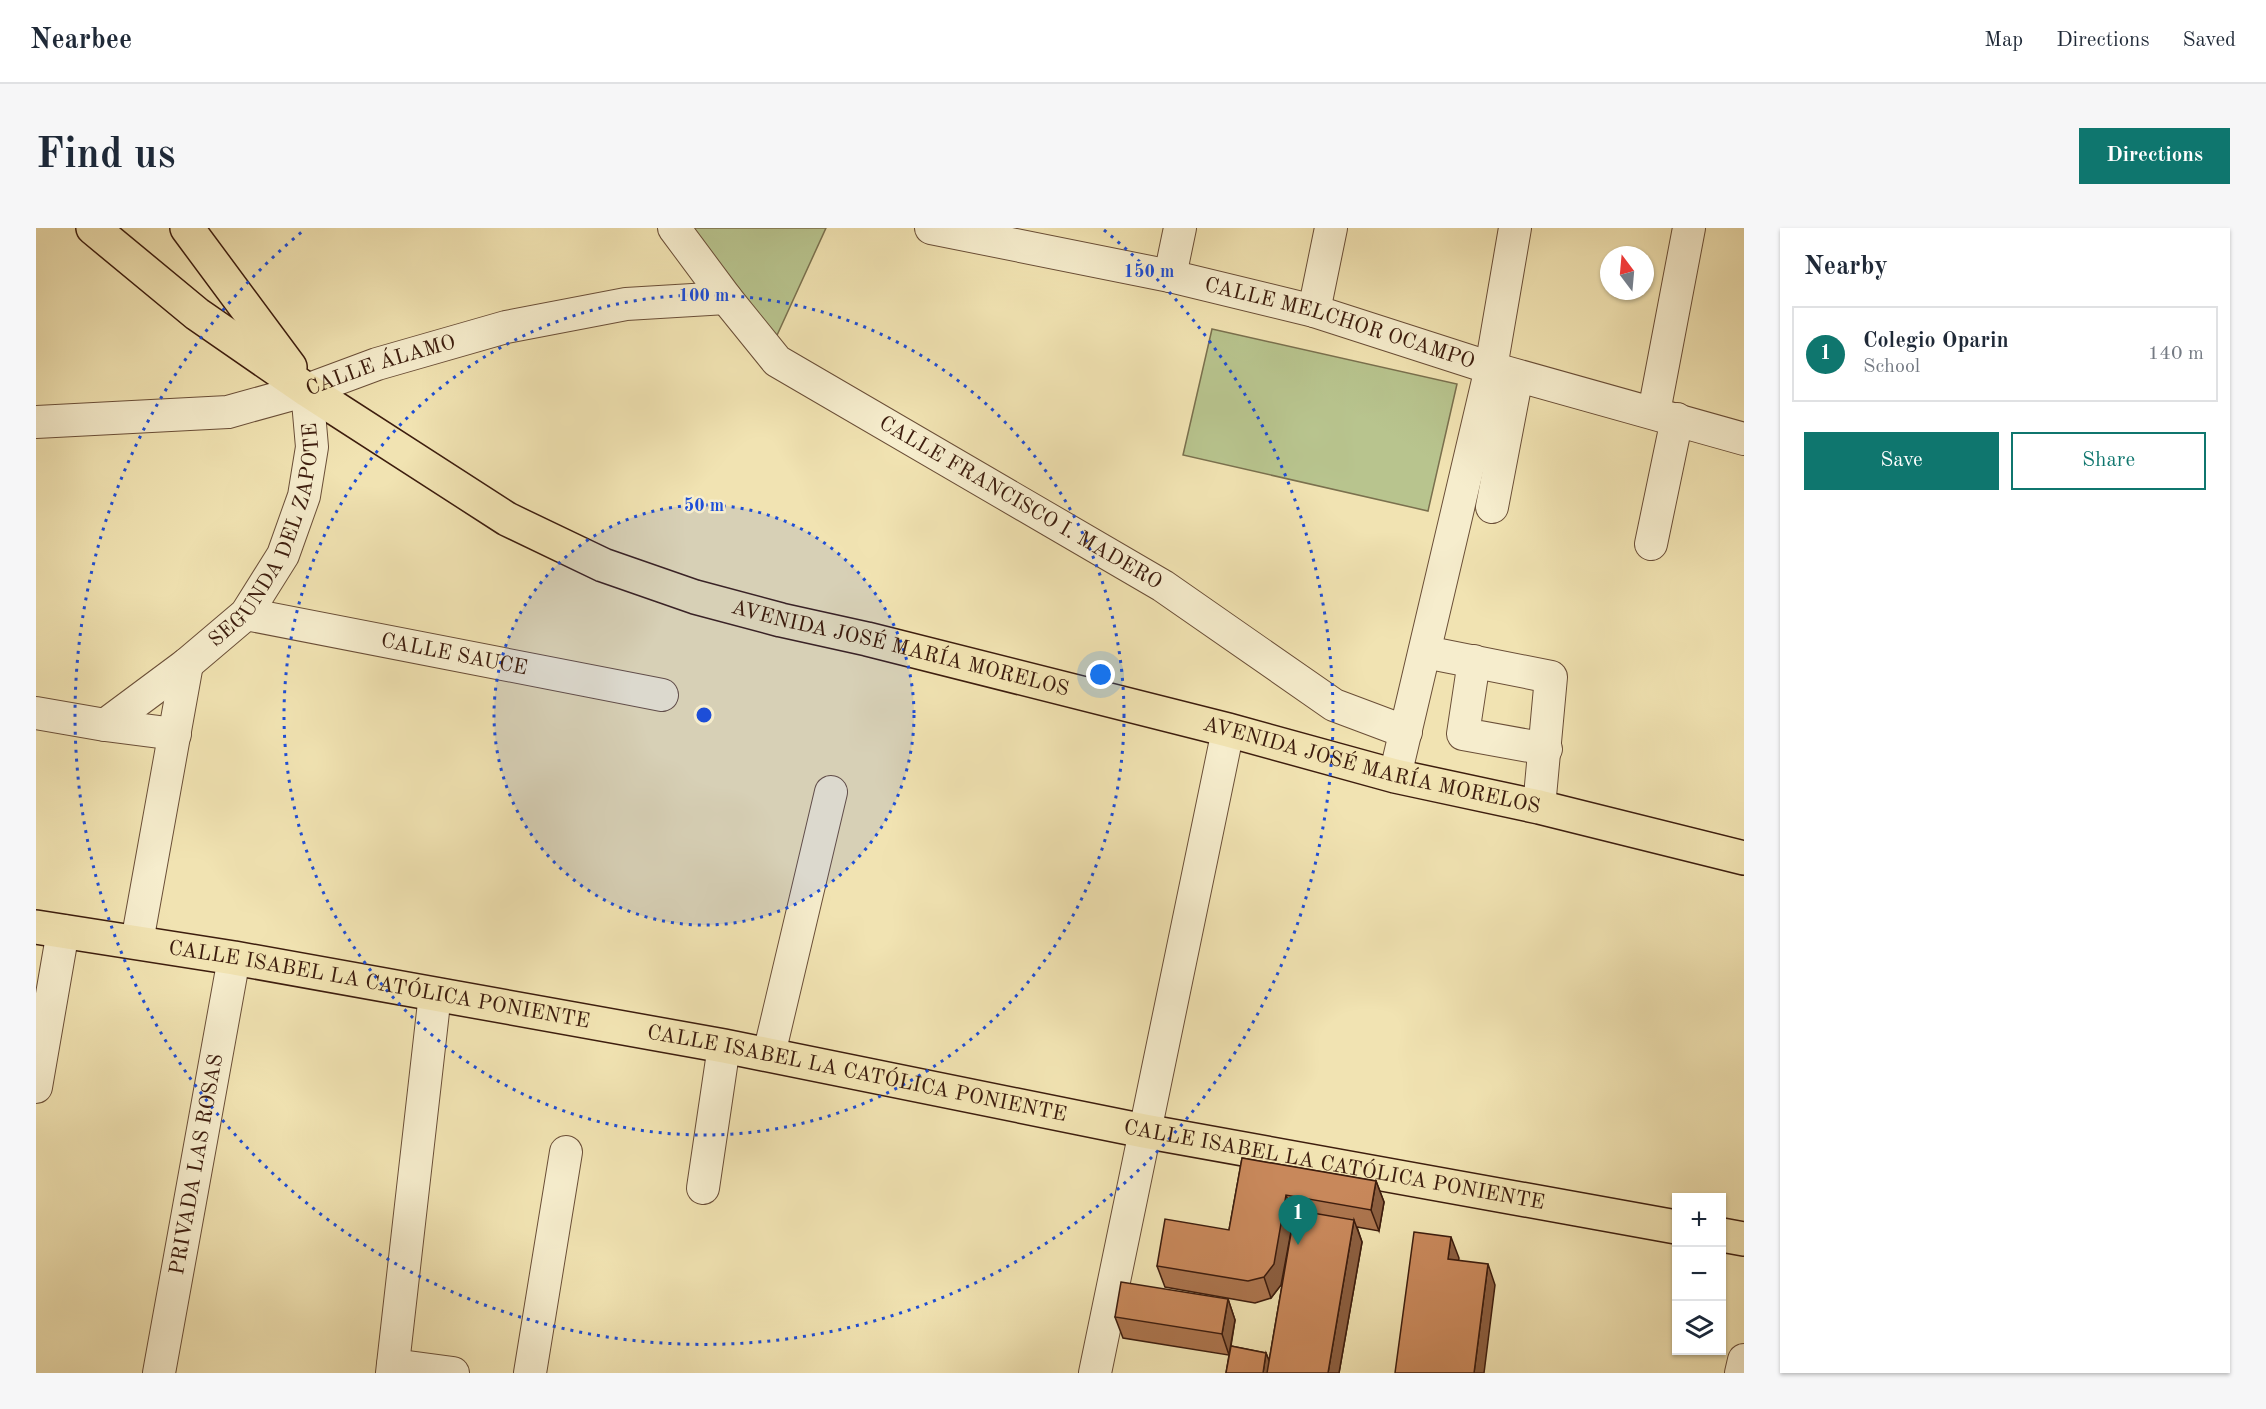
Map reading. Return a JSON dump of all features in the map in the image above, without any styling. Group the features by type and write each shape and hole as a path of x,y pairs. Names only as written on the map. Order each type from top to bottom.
{"main road":[{"name":"AVENIDA JOSÉ MARÍA MORELOS","path":"93,228 197,314 307,390 507,519 603,565 695,597 781,620 867,639 1228,730 1395,776 1539,807 1744,858"},
{"name":"AVENIDA JOSÉ MARÍA MORELOS","path":"187,228 307,390"},
{"name":"CALLE ISABEL LA CATÓLICA PONIENTE","path":"50,929 234,958 769,1054 1144,1131 1672,1226"},
{"path":"1726,1236 1744,1239"}],"street":[{"name":"CALLE FRANCISCO I. MADERO","path":"674,228 777,361 1163,586 1334,705 1406,732"},
{"name":"CALLE MELCHOR OCAMPO","path":"931,228 1016,236 1314,311 1504,372 1744,439"},
{"path":"1170,276 1180,228"},
{"path":"1314,311 1330,228"},
{"path":"1491,507 1515,228"},
{"path":"1651,544 1689,228"},
{"name":"CALLE ÁLAMO","path":"38,430 228,412 307,390 377,364 506,327 626,304 726,298"},
{"path":"1395,776 1425,652 1504,372"},
{"name":"SEGUNDA DEL ZAPOTE","path":"105,725 187,664 246,614 284,555 303,496 312,447 307,390"},
{"name":"CALLE SAUCE","path":"246,614 662,695"},
{"path":"1425,652 1551,678 1539,807"},
{"path":"1474,661 1463,734 1546,749"},
{"name":"SEGUNDA DEL ZAPOTE","path":"137,942 187,664"},
{"path":"36,713 175,734"},
{"path":"1095,1373 1228,730"},
{"path":"769,1054 831,792"},
{"path":"36,1087 50,929"},
{"name":"PRIVADA LAS ROSAS","path":"159,1373 234,958"},
{"path":"435,994 393,1369 453,1373"},
{"path":"703,1188 724,1046"},
{"path":"530,1373 566,1152"},
{"path":"1741,1373 1744,1360"}],"green space":[{"path":"690,228 826,228 773,344"},
{"path":"1212,329 1457,384 1428,511 1183,455"}],"building":[{"path":"1242,1158 1376,1181 1371,1210 1286,1195 1274,1264 1264,1277 1248,1281 1157,1266 1165,1219 1229,1230"},
{"path":"1295,1210 1354,1220 1328,1373 1267,1373"},
{"path":"1414,1232 1451,1237 1448,1259 1488,1264 1474,1373 1395,1373"},
{"path":"1121,1282 1228,1299 1222,1334 1115,1317"},
{"path":"1231,1346 1266,1353 1263,1373 1226,1373"}],"place":[{"name":"Colegio Oparin","path":"1298,1245"}]}
